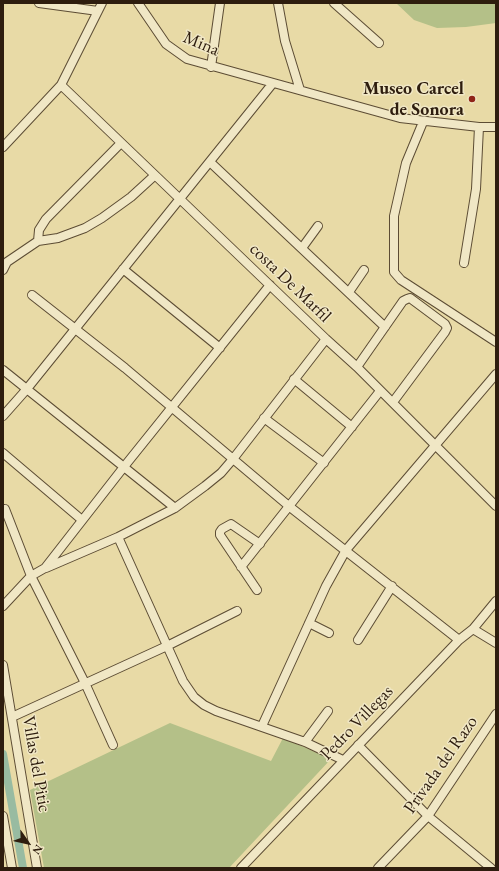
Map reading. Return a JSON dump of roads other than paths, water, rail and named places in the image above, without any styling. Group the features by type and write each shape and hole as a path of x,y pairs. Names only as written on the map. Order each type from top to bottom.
{"street":[{"path":"40,3 98,11"},
{"path":"3,147 61,86 102,3"},
{"name":"Mina","path":"138,3 166,44 187,59 211,67 377,112 423,122 496,127"},
{"path":"211,67 220,3"},
{"path":"278,3 285,41 300,90"},
{"path":"334,3 379,43"},
{"path":"3,416 26,390 273,83"},
{"name":"costa De Marfil","path":"61,86 120,144 357,367 496,506"},
{"path":"423,122 406,163 394,216 394,272 401,280 496,342"},
{"path":"464,264 476,189 479,127"},
{"path":"38,241 39,230 46,219 120,144"},
{"path":"210,162 385,327"},
{"path":"3,270 11,259 38,241 58,238 85,228 102,218 131,197 154,176"},
{"path":"302,248 318,226"},
{"path":"124,269 220,348"},
{"path":"349,292 364,270"},
{"path":"45,568 270,285"},
{"path":"32,295 75,328 290,506 459,640"},
{"path":"357,367 403,301 410,298 445,324 447,328 435,347 393,402"},
{"path":"3,606 31,576 45,568 118,537 175,508 221,473 326,339"},
{"path":"3,370 123,468 175,508"},
{"path":"262,726 326,586 346,550 496,374"},
{"path":"294,379 352,427"},
{"path":"241,567 380,391"},
{"path":"264,418 324,463"},
{"path":"3,453 82,520"},
{"path":"5,509 31,576 85,683 113,745"},
{"path":"257,590 220,535 222,529 231,524 260,544"},
{"path":"118,537 183,681 194,697 204,705 305,742 343,760"},
{"path":"358,640 392,586"},
{"name":"Pedro Villegas","path":"241,868 343,760 459,640 472,629 496,601"},
{"path":"12,717 167,646 237,611"},
{"path":"309,623 329,633"},
{"path":"472,629 496,643"},
{"name":"Villas del Pitic","path":"3,665 37,868"},
{"path":"305,742 328,711"},
{"name":"Privada del Razo","path":"378,868 428,816 496,714"},
{"path":"358,745 428,816 491,868"},
{"path":"3,816 12,868"}],"waterway":[{"path":"3,754 23,868"}],"place":[{"name":"Museo Carcel de Sonora","path":"472,99"}]}
